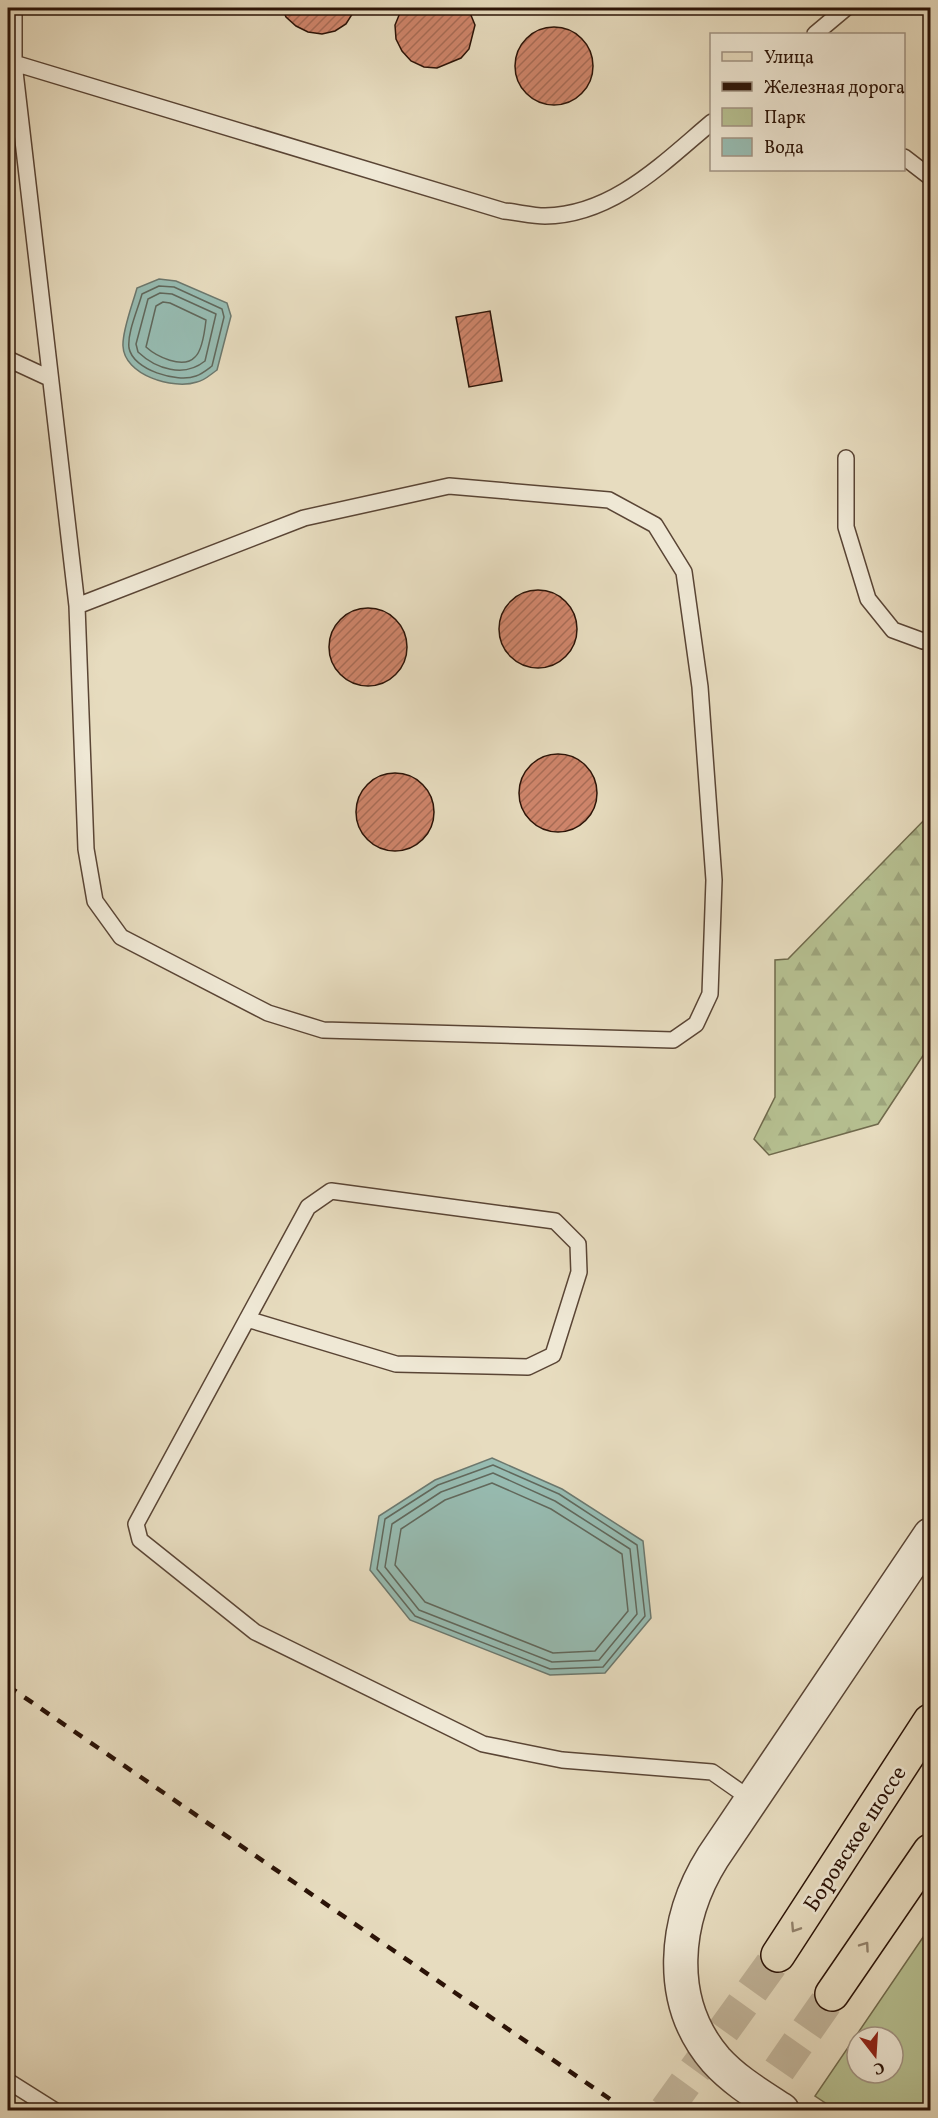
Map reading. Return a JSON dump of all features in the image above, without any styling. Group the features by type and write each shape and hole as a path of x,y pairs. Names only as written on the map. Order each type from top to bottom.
{"main road":[{"name":"Боровское шоссе","path":"778,1955 930,1721"},
{"path":"832,1994 930,1851"}],"street":[{"path":"782,2110 734,2077 715,2059 702,2040 691,2016 680,1970 684,1926 698,1882 930,1535"}],"lane":[{"path":"14,8 14,63 77,606 86,849 94,901 121,937 268,1013 323,1030 673,1041 696,1024 710,994 714,880 700,687 684,572 655,525 609,500 449,486 304,518 77,606"},
{"path":"816,33 846,8"},
{"path":"14,63 504,211 546,216 593,207 637,185 710,123"},
{"path":"905,158 930,177"},
{"path":"8,359 49,378"},
{"path":"846,458 846,527 868,599 893,630 923,640 930,638"},
{"path":"246,1318 396,1364 528,1367 553,1355 579,1272 578,1244 555,1221 332,1191 308,1207 246,1318 136,1524 140,1540 255,1632 483,1744 562,1760 712,1772 752,1800"},
{"path":"8,2081 54,2110"}],"green space":[{"path":"930,814 930,1045 878,1124 769,1155 754,1139 775,1097 775,960 788,959"},
{"path":"930,1927 930,2110 836,2110 815,2096 845,2052 845,2085 905,2085 905,2025 863,2025"}],"water":[{"path":"159,279 176,281 227,303 231,316 217,370 205,379 187,384 163,382 141,372 125,356 124,333 137,288"},
{"path":"492,1458 562,1489 643,1541 651,1618 605,1673 550,1675 410,1620 370,1570 379,1516 435,1480"}],"building":[{"path":"282,8 356,8 346,24 335,31 322,34 308,32 296,26 286,17"},
{"path":"402,8 468,8 475,25 469,49 461,58 437,68 424,67 411,61 402,51 396,39 395,25"},
{"path":"546,27 562,27 576,33 587,44 593,58 593,74 587,88 576,99 562,105 546,105 532,99 521,88 515,74 515,58 521,44 532,33"},
{"path":"490,311 502,381 469,387 456,317"},
{"path":"538,590 553,593 566,601 574,614 577,629 574,644 566,657 553,665 538,668 523,665 510,657 502,644 499,629 502,614 510,601 523,593"},
{"path":"368,608 383,611 396,619 404,632 407,647 404,662 396,675 383,683 368,686 353,683 340,675 332,662 329,647 332,632 340,619 353,611"},
{"path":"558,754 573,757 586,765 594,778 597,793 594,808 586,821 573,829 558,832 543,829 530,821 522,808 519,793 522,778 530,765 543,757"},
{"path":"395,773 410,776 423,784 431,797 434,812 431,827 423,840 410,848 395,851 380,848 367,840 359,827 356,812 359,797 367,784 380,776"}],"tunnel":[{"path":"666,2110 778,1955"},
{"path":"751,2110 832,1994"}],"railway":[{"path":"8,1686 626,2110"}]}
